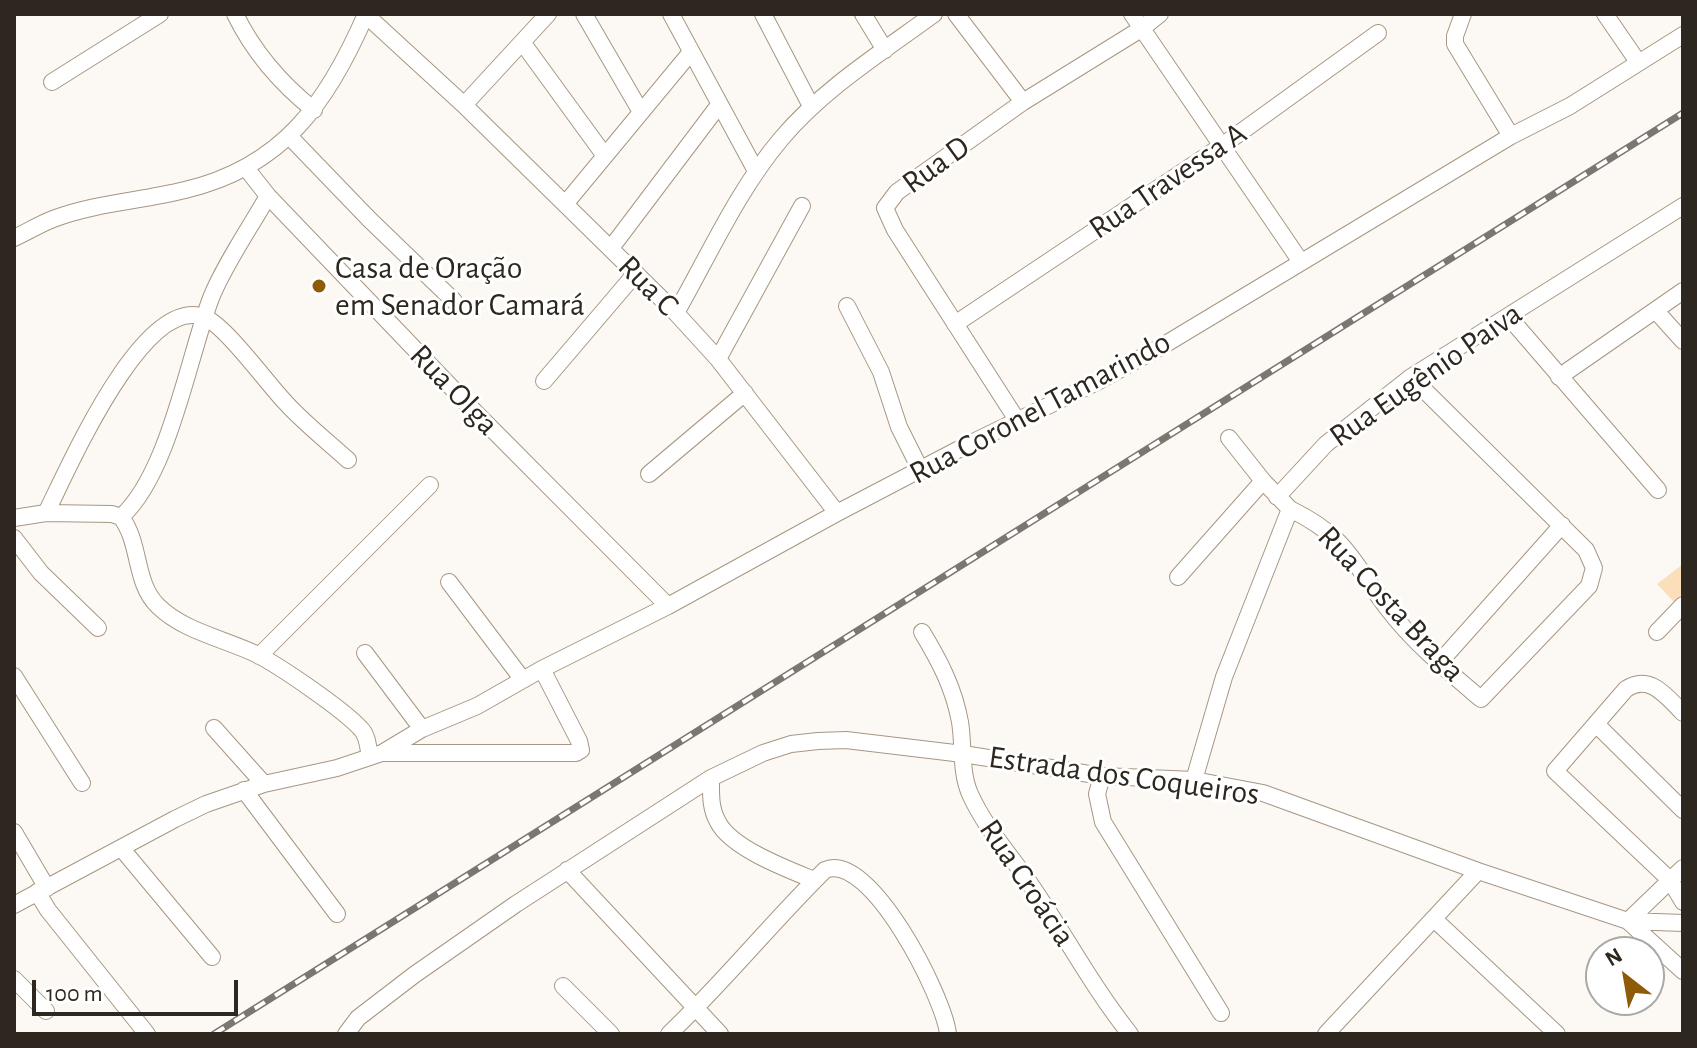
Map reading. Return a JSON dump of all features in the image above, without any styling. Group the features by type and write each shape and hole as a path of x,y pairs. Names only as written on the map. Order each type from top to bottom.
{"street":[{"path":"52,82 160,14"},
{"path":"235,14 274,75 314,110"},
{"path":"14,238 75,212 185,190 212,183 246,168 289,136 314,110 343,66 366,14"},
{"name":"Rua C","path":"366,14 566,203 676,313 718,359 837,513"},
{"path":"464,105 548,14"},
{"path":"584,14 641,112"},
{"path":"671,14 756,171"},
{"path":"763,14 811,106"},
{"path":"863,14 885,50"},
{"path":"676,313 756,171 782,137 811,106 934,14"},
{"path":"956,14 1023,102"},
{"path":"1132,14 1301,262"},
{"name":"Rua D","path":"1017,420 895,230 885,208 897,192 1023,102 1160,14"},
{"path":"1463,14 1455,44 1511,136"},
{"path":"1605,14 1638,62"},
{"name":"Rua Travessa A","path":"955,324 1223,145 1378,33"},
{"name":"Rua Coronel Tamarindo","path":"376,755 668,606 837,513 1099,381 1511,136 1570,106 1683,35"},
{"path":"522,42 605,156"},
{"path":"566,203 691,52"},
{"path":"611,248 719,105"},
{"path":"289,136 454,301"},
{"name":"Rua Olga","path":"246,168 268,196 474,411 668,606"},
{"path":"121,517 142,493 158,457 212,295 268,196"},
{"path":"718,359 802,206"},
{"name":"Rua Eugênio Paiva","path":"1277,497 1326,444 1411,377 1683,206"},
{"path":"544,381 636,273"},
{"path":"1559,377 1683,291"},
{"path":"847,306 881,372 899,427 921,471"},
{"path":"1656,311 1683,341"},
{"path":"46,513 113,386 148,337 173,319 186,316 205,317 231,341 285,402 348,460"},
{"path":"1508,316 1658,490"},
{"name":"Rua Costa Braga","path":"1290,509 1324,528 1348,550 1388,610 1439,663 1481,699 1589,586 1593,578 1592,562 1586,550 1411,377"},
{"path":"649,474 745,393"},
{"path":"1194,780 1224,677 1290,509 1229,438"},
{"path":"1178,577 1263,481"},
{"path":"259,656 430,485"},
{"path":"14,518 46,513 104,513 121,517 129,530 148,591 157,606 176,620 259,656 345,715 363,731 376,755"},
{"path":"1439,663 1562,525"},
{"path":"14,538 41,573 98,628"},
{"path":"449,582 523,680"},
{"path":"1657,632 1683,605"},
{"name":"Rua Croácia","path":"922,632 954,694 964,778 988,828 1025,876 1093,984 1130,1034"},
{"path":"365,653 422,729"},
{"path":"14,905 175,819 264,784 325,771 376,755 571,754 581,750 542,669"},
{"path":"1683,713 1649,683 1638,682 1626,689 1555,771 1670,880 1683,902"},
{"path":"17,688 82,783"},
{"path":"1596,724 1683,810"},
{"path":"214,728 264,784"},
{"name":"Estrada dos Coqueiros","path":"346,1034 358,1018 414,975 567,870 711,778 763,753 791,744 818,741 846,740 963,754 1102,776 1194,780 1263,793 1478,871 1628,921 1683,923"},
{"path":"1102,776 1097,794 1103,822 1221,1013"},
{"path":"711,778 714,815 727,833 777,866 814,880"},
{"path":"244,790 337,914"},
{"path":"14,832 55,919 147,1034"},
{"path":"122,849 212,957"},
{"path":"669,1034 814,880 825,870 839,867 852,873 869,888 916,952 940,1006 948,1034"},
{"path":"1683,868 1628,921 1683,971"},
{"path":"567,870 720,1034"},
{"path":"1326,1034 1478,871"},
{"path":"1434,919 1557,1034"},
{"path":"14,979 46,1011"},
{"path":"563,986 611,1034"}],"shaded area":[{"path":"1683,564 1683,593 1674,602 1657,584"}],"railway":[{"path":"214,1034 1683,113"}],"place":[{"name":"Casa de Oração em Senador Camará","path":"319,286"}]}
